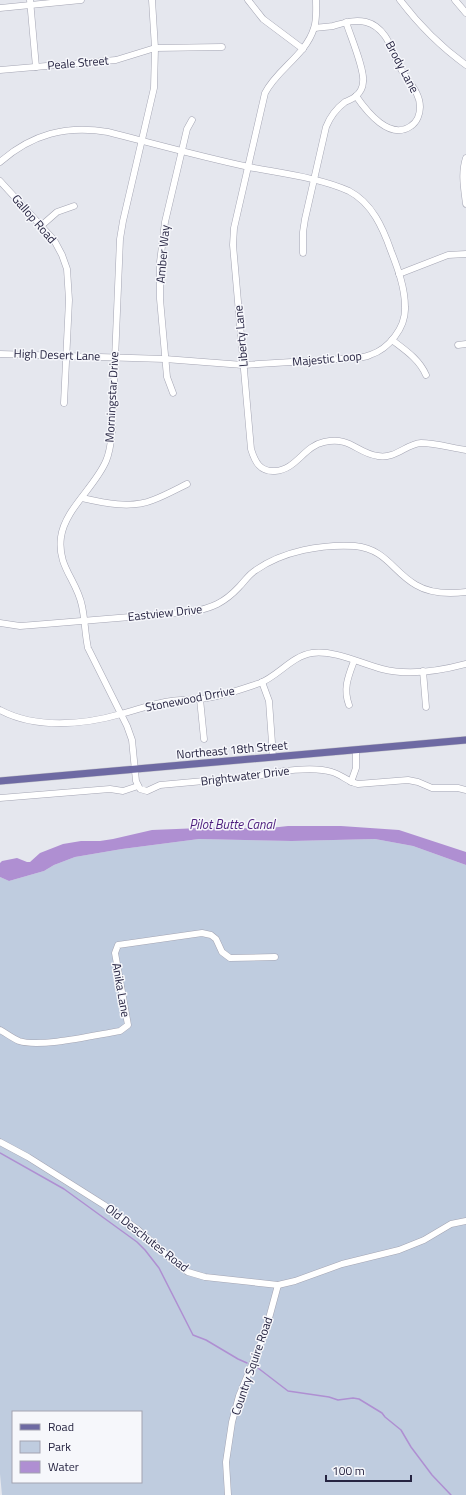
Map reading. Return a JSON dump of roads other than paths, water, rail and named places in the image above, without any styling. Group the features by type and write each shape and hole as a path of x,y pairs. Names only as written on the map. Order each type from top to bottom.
{"main road":[{"name":"Northeast 18th Street","path":"0,781 466,740"}],"street":[{"path":"0,8 30,2 81,0"},
{"name":"Morningstar Drive","path":"135,769 132,740 127,726 120,715 88,648 82,606 79,595 66,570 61,549 61,537 64,527 101,471 107,460 110,448 112,432 120,240 141,140 154,88 155,48 152,0"},
{"path":"248,0 263,19 303,49"},
{"name":"Liberty Lane","path":"316,0 314,28 303,49 276,76 265,93 236,215 233,245 251,449 254,459 259,467 267,470 283,470 299,459 314,445 334,441 343,441 352,444 370,454 379,456 395,454 420,443 466,450"},
{"path":"400,0 419,24 433,38 449,53 466,65"},
{"path":"455,0 466,13"},
{"path":"30,2 36,67"},
{"name":"Brody Lane","path":"314,28 356,21 373,25 386,37 402,71 419,98 420,107 418,117 414,124 406,130 398,131 391,129 372,118 356,96"},
{"path":"303,253 303,232 305,219 329,118 345,103 356,96 363,83 363,75 346,22"},
{"name":"Peale Street","path":"0,70 116,60 155,48 222,47"},
{"name":"Amber Way","path":"173,393 167,377 165,359 160,299 160,262 165,222 187,129 192,120"},
{"name":"Majestic Loop","path":"0,162 14,150 30,141 46,135 65,130 92,130 314,180 335,186 362,199 372,211 387,241 399,274 406,308 398,332 382,349 370,355 358,358 243,365 114,357"},
{"path":"466,158 462,176 466,204"},
{"name":"Gallop Road","path":"0,181 54,240 67,269 68,300 64,403"},
{"path":"41,226 57,212 74,206"},
{"path":"399,274 448,254 466,254"},
{"path":"392,340 418,360 426,375"},
{"path":"458,345 466,344"},
{"name":"High Desert Lane","path":"0,354 114,357"},
{"path":"82,498 100,502 138,504 152,501 187,484"},
{"name":"Eastview Drive","path":"0,623 20,626 191,612 205,609 217,605 227,598 254,570 269,562 305,550 322,547 357,546 368,549 379,554 415,585 441,593 466,592"},
{"name":"Stonewood Drrive","path":"0,710 28,720 51,723 87,721 120,715 166,702 200,699 227,694 262,682 299,657 311,653 333,654 395,671 422,671 466,664"},
{"path":"349,706 345,692 346,683 354,661"},
{"path":"422,671 426,707"},
{"path":"262,682 269,701 273,757"},
{"path":"200,699 204,739"},
{"path":"351,782 356,768 356,750"},
{"path":"135,769 138,786"},
{"name":"Brightwater Drive","path":"0,798 110,789 123,791 138,786 140,789 147,790 160,785 315,769 334,773 351,782 365,784 408,780 418,782 432,788 458,788 466,790"},
{"name":"Anika Lane","path":"0,1030 18,1040 30,1043 120,1031 128,1025 115,953 118,945 202,933 211,935 216,939 222,952 230,958 275,957"},
{"name":"Old Deschutes Road","path":"0,1142 28,1157 104,1205 137,1229 178,1266 188,1272 205,1277 278,1285 295,1281 342,1264 399,1250 424,1240 450,1224 466,1221"},
{"name":"Country Squire Road","path":"228,1495 226,1462 232,1422 240,1396 265,1333 278,1285"}],"water":[{"path":"288,826 341,826 399,830 466,852 466,865 413,846 375,839 292,841 199,839 75,857 54,865 44,871 9,881 0,877 0,863 2,861 17,858 30,862 40,853 63,844 113,839 152,830 225,827 261,829"}],"waterway":[{"path":"0,1153 64,1189 137,1242 159,1268 193,1335 206,1340 247,1363"},
{"path":"258,1368 288,1391 329,1397 338,1400 353,1398 359,1399 382,1413 401,1430 411,1447 432,1475 451,1495"}],"water label":[{"name":"Pilot Butte Canal","path":"232,824"}]}
